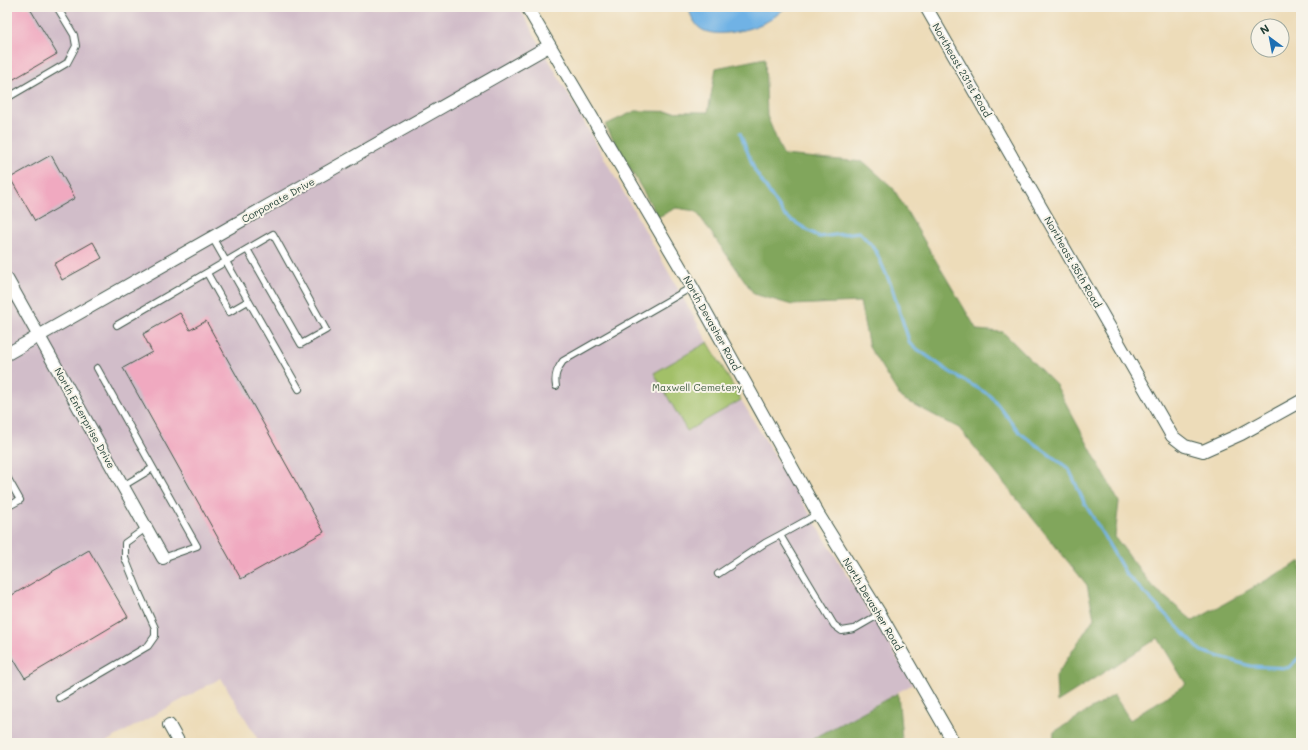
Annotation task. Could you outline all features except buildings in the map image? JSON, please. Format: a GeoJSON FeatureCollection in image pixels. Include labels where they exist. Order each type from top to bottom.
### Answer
{"type":"FeatureCollection","features":[{"type":"Feature","properties":{"kind":"street","name":"North Devasher Road"},"geometry":{"type":"LineString","coordinates":[[527,7],[692,287],[818,514],[880,614],[954,743]]}},
{"type":"Feature","properties":{"kind":"street","name":"Northeast 231st Road"},"geometry":{"type":"LineString","coordinates":[[926,7],[999,132]]}},
{"type":"Feature","properties":{"kind":"street","name":"Corporate Drive"},"geometry":{"type":"LineString","coordinates":[[7,354],[549,46]]}},
{"type":"Feature","properties":{"kind":"street","name":"Northeast 35th Road"},"geometry":{"type":"LineString","coordinates":[[999,132],[1172,436],[1185,446],[1203,451],[1242,434],[1301,401]]}},
{"type":"Feature","properties":{"kind":"street","name":"North Enterprise Drive"},"geometry":{"type":"LineString","coordinates":[[7,280],[163,558]]}},
{"type":"Feature","properties":{"kind":"street"},"geometry":{"type":"LineString","coordinates":[[169,725],[179,743]]}},
{"type":"Feature","properties":{"kind":"lane"},"geometry":{"type":"LineString","coordinates":[[7,98],[67,63],[76,46],[74,35],[57,7]]}},
{"type":"Feature","properties":{"kind":"lane"},"geometry":{"type":"LineString","coordinates":[[117,325],[226,262],[247,249],[273,234],[326,330],[301,344],[247,249]]}},
{"type":"Feature","properties":{"kind":"lane"},"geometry":{"type":"LineString","coordinates":[[212,237],[299,389]]}},
{"type":"Feature","properties":{"kind":"lane"},"geometry":{"type":"LineString","coordinates":[[207,273],[229,312],[248,301]]}},
{"type":"Feature","properties":{"kind":"lane"},"geometry":{"type":"LineString","coordinates":[[556,386],[556,373],[563,361],[692,287]]}},
{"type":"Feature","properties":{"kind":"lane"},"geometry":{"type":"LineString","coordinates":[[97,368],[197,546],[163,558]]}},
{"type":"Feature","properties":{"kind":"lane"},"geometry":{"type":"LineString","coordinates":[[123,486],[153,468]]}},
{"type":"Feature","properties":{"kind":"lane"},"geometry":{"type":"LineString","coordinates":[[7,477],[20,500],[7,507]]}},
{"type":"Feature","properties":{"kind":"lane"},"geometry":{"type":"LineString","coordinates":[[718,574],[765,543],[818,514]]}},
{"type":"Feature","properties":{"kind":"lane"},"geometry":{"type":"LineString","coordinates":[[59,698],[148,646],[155,636],[155,628],[150,615],[125,558],[125,543],[146,528]]}},
{"type":"Feature","properties":{"kind":"lane"},"geometry":{"type":"LineString","coordinates":[[780,535],[834,625],[842,631],[854,629],[880,614]]}},
{"type":"Feature","properties":{"kind":"shaded area"},"geometry":{"type":"Polygon","coordinates":[[[7,7],[519,7],[708,342],[654,373],[688,431],[741,400],[913,684],[805,743],[260,743],[221,678],[104,743],[7,743],[7,7]]]}},
{"type":"Feature","properties":{"kind":"green space"},"geometry":{"type":"Polygon","coordinates":[[[765,58],[767,116],[783,155],[864,162],[893,188],[977,330],[1003,332],[1056,385],[1119,502],[1115,537],[1151,585],[1193,621],[1301,561],[1301,743],[1053,743],[1054,732],[1114,695],[1130,720],[1186,684],[1158,638],[1057,702],[1056,676],[1094,618],[1087,585],[959,428],[901,398],[869,347],[860,302],[792,305],[754,294],[696,211],[676,208],[658,217],[605,125],[635,111],[708,112],[716,68],[765,58]]]}},
{"type":"Feature","properties":{"kind":"green space","name":"Maxwell Cemetery"},"geometry":{"type":"Polygon","coordinates":[[[708,342],[741,400],[687,431],[654,373],[708,342]]]}},
{"type":"Feature","properties":{"kind":"green space"},"geometry":{"type":"Polygon","coordinates":[[[898,693],[902,739],[909,743],[805,743],[898,693]]]}},
{"type":"Feature","properties":{"kind":"water"},"geometry":{"type":"Polygon","coordinates":[[[690,7],[786,7],[771,19],[759,25],[740,31],[719,33],[709,32],[696,24],[692,18],[690,7]]]}},
{"type":"Feature","properties":{"kind":"waterway"},"geometry":{"type":"LineString","coordinates":[[740,133],[755,171],[785,216],[819,237],[859,232],[875,249],[891,285],[910,344],[950,372],[991,396],[1020,433],[1069,469],[1084,502],[1126,574],[1201,651],[1250,666],[1288,668],[1301,656]]}}]}
